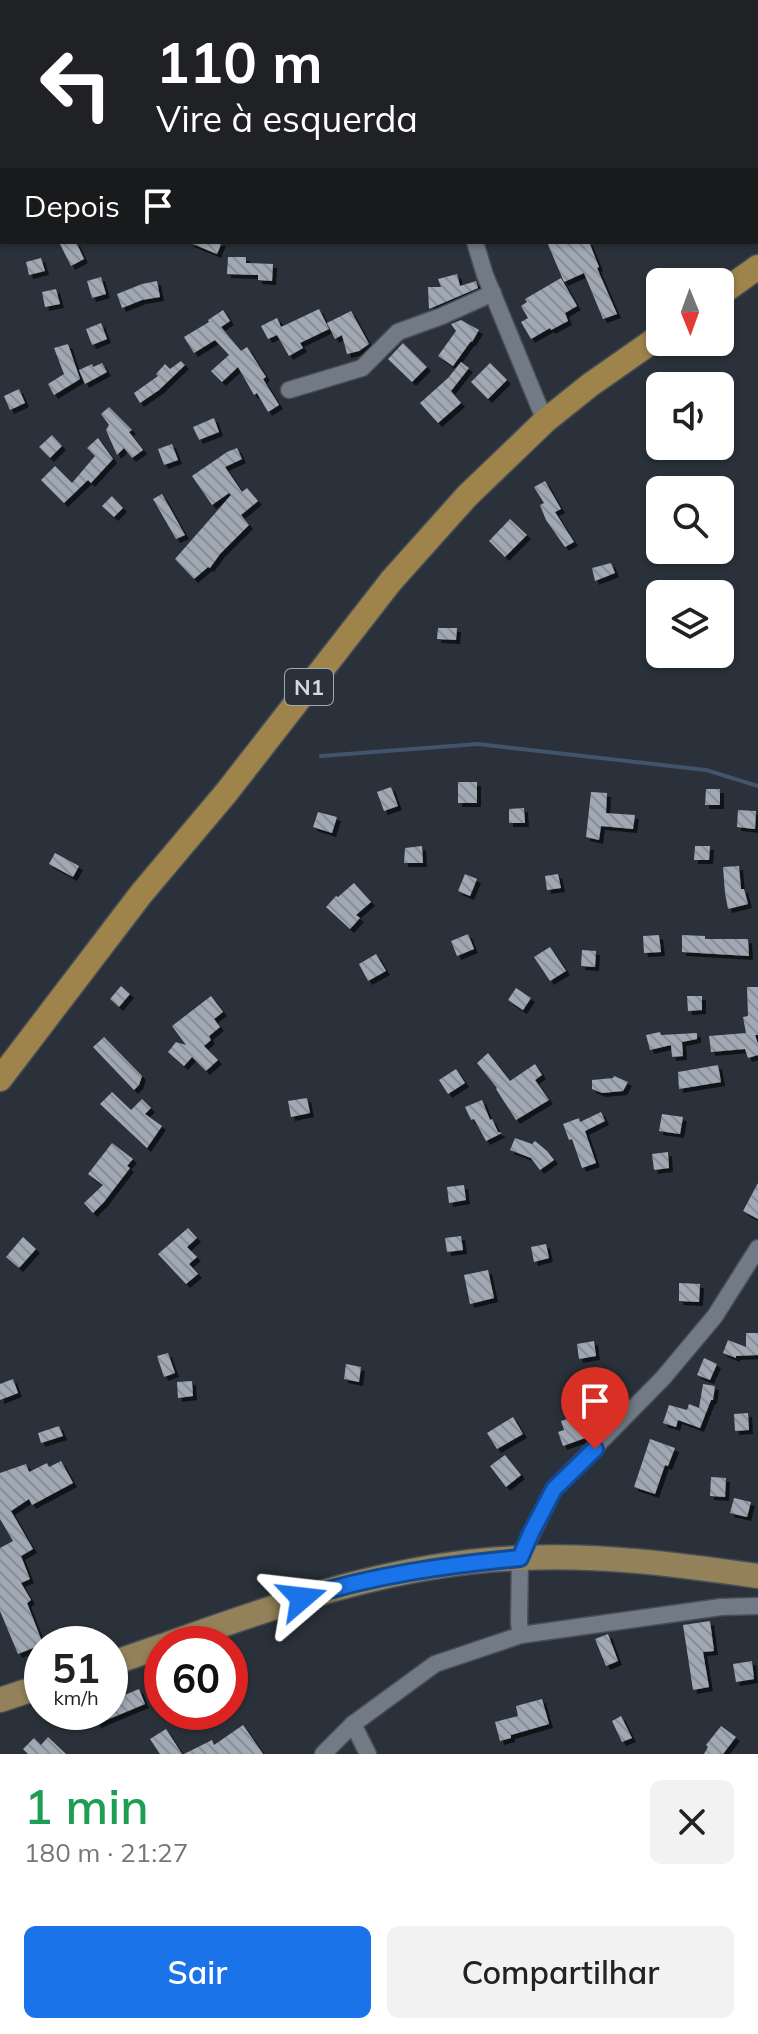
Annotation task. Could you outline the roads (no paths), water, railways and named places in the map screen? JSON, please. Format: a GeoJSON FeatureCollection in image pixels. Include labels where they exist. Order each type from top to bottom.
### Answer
{"type":"FeatureCollection","features":[{"type":"Feature","properties":{"kind":"highway"},"geometry":{"type":"LineString","coordinates":[[734,284],[758,267]]}},
{"type":"Feature","properties":{"kind":"highway","name":"N1"},"geometry":{"type":"LineString","coordinates":[[0,1079],[141,894],[226,793],[391,581],[467,496],[545,421],[646,346]]}},
{"type":"Feature","properties":{"kind":"main road"},"geometry":{"type":"LineString","coordinates":[[221,1626],[328,1590],[384,1576],[441,1566],[520,1558],[622,1560],[758,1576]]}},
{"type":"Feature","properties":{"kind":"main road"},"geometry":{"type":"LineString","coordinates":[[0,1700],[24,1692]]}},
{"type":"Feature","properties":{"kind":"street"},"geometry":{"type":"LineString","coordinates":[[476,244],[545,421]]}},
{"type":"Feature","properties":{"kind":"street"},"geometry":{"type":"LineString","coordinates":[[289,390],[362,368],[398,332],[493,293]]}},
{"type":"Feature","properties":{"kind":"street"},"geometry":{"type":"LineString","coordinates":[[521,1635],[520,1558],[554,1489],[663,1378],[715,1316],[758,1248]]}},
{"type":"Feature","properties":{"kind":"street"},"geometry":{"type":"LineString","coordinates":[[323,1754],[353,1724],[435,1664],[521,1635],[721,1607],[758,1606]]}},
{"type":"Feature","properties":{"kind":"street"},"geometry":{"type":"LineString","coordinates":[[353,1724],[368,1754]]}},
{"type":"Feature","properties":{"kind":"waterway"},"geometry":{"type":"LineString","coordinates":[[321,756],[478,744],[706,770],[758,786]]}}]}
